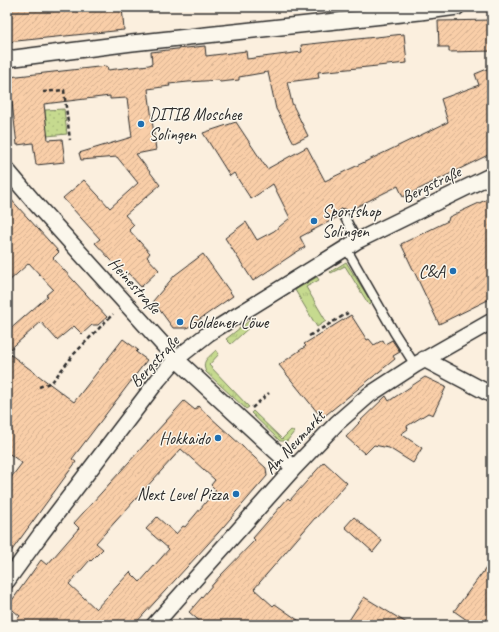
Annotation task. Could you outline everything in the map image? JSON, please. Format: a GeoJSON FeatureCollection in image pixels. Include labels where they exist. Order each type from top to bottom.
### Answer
{"type":"FeatureCollection","features":[{"type":"Feature","properties":{"kind":"street"},"geometry":{"type":"LineString","coordinates":[[7,59],[140,42],[457,7]]}},
{"type":"Feature","properties":{"kind":"street","name":"Heinestraße"},"geometry":{"type":"LineString","coordinates":[[7,170],[176,359],[294,468]]}},
{"type":"Feature","properties":{"kind":"street","name":"Bergstraße"},"geometry":{"type":"LineString","coordinates":[[7,582],[41,534],[158,380],[176,359],[209,333],[351,245],[492,175]]}},
{"type":"Feature","properties":{"kind":"street","name":"Am Neumarkt"},"geometry":{"type":"LineString","coordinates":[[154,625],[294,468],[337,424],[369,395],[419,362],[492,321]]}},
{"type":"Feature","properties":{"kind":"street"},"geometry":{"type":"LineString","coordinates":[[419,362],[492,395]]}},
{"type":"Feature","properties":{"kind":"lane"},"geometry":{"type":"LineString","coordinates":[[343,214],[351,245],[394,332],[419,362]]}},
{"type":"Feature","properties":{"kind":"path"},"geometry":{"type":"LineString","coordinates":[[43,92],[64,90],[70,140]]}},
{"type":"Feature","properties":{"kind":"path"},"geometry":{"type":"LineString","coordinates":[[39,387],[52,382],[74,354],[125,302]]}},
{"type":"Feature","properties":{"kind":"path"},"geometry":{"type":"LineString","coordinates":[[309,336],[348,313]]}},
{"type":"Feature","properties":{"kind":"path"},"geometry":{"type":"LineString","coordinates":[[240,418],[268,393]]}},
{"type":"Feature","properties":{"kind":"green space"},"geometry":{"type":"Polygon","coordinates":[[[64,109],[67,134],[47,136],[45,110],[64,109]]]}},
{"type":"Feature","properties":{"kind":"green space"},"geometry":{"type":"Polygon","coordinates":[[[346,262],[372,303],[369,305],[345,266],[331,273],[330,272],[346,262]]]}},
{"type":"Feature","properties":{"kind":"green space"},"geometry":{"type":"Polygon","coordinates":[[[317,277],[319,280],[306,287],[326,321],[317,327],[295,290],[317,277]]]}},
{"type":"Feature","properties":{"kind":"green space"},"geometry":{"type":"Polygon","coordinates":[[[250,320],[253,324],[231,344],[226,339],[250,320]]]}},
{"type":"Feature","properties":{"kind":"green space"},"geometry":{"type":"Polygon","coordinates":[[[216,350],[219,354],[209,365],[249,407],[246,409],[206,372],[204,365],[205,362],[216,350]]]}},
{"type":"Feature","properties":{"kind":"green space"},"geometry":{"type":"Polygon","coordinates":[[[253,411],[282,439],[291,430],[294,432],[287,441],[280,441],[251,413],[253,411]]]}},
{"type":"Feature","properties":{"kind":"building"},"geometry":{"type":"Polygon","coordinates":[[[7,7],[122,7],[124,30],[7,42],[7,7]]]}},
{"type":"Feature","properties":{"kind":"building"},"geometry":{"type":"Polygon","coordinates":[[[492,20],[492,51],[449,52],[449,47],[439,47],[438,21],[492,20]]]}},
{"type":"Feature","properties":{"kind":"building"},"geometry":{"type":"Polygon","coordinates":[[[404,34],[407,63],[318,72],[319,78],[287,82],[292,103],[308,136],[294,143],[276,109],[268,72],[239,77],[239,80],[220,82],[219,80],[188,82],[169,84],[170,86],[148,89],[156,150],[136,154],[160,185],[125,215],[134,225],[129,230],[150,253],[147,257],[159,270],[141,287],[128,273],[126,276],[95,243],[100,239],[63,198],[84,180],[110,208],[138,183],[117,157],[81,160],[79,153],[132,137],[127,98],[110,99],[110,96],[44,104],[48,140],[62,139],[65,162],[36,165],[33,143],[17,145],[9,77],[107,66],[108,70],[149,65],[152,64],[151,52],[177,49],[205,46],[206,56],[246,51],[247,59],[302,52],[301,45],[404,34]]]}},
{"type":"Feature","properties":{"kind":"building"},"geometry":{"type":"Polygon","coordinates":[[[492,67],[492,153],[403,197],[398,186],[348,211],[340,209],[338,217],[300,237],[305,247],[253,281],[225,238],[246,222],[257,240],[274,231],[290,218],[273,184],[251,199],[234,173],[230,176],[203,133],[236,122],[267,169],[307,147],[325,181],[448,122],[441,99],[479,85],[475,74],[492,67]]]}},
{"type":"Feature","properties":{"kind":"building"},"geometry":{"type":"Polygon","coordinates":[[[7,195],[59,252],[53,258],[107,317],[98,325],[92,325],[82,334],[74,326],[57,340],[41,322],[7,352],[7,332],[48,296],[46,295],[53,289],[29,263],[7,283],[7,195]]]}},
{"type":"Feature","properties":{"kind":"building","name":"C&A"},"geometry":{"type":"Polygon","coordinates":[[[492,197],[492,298],[439,324],[401,244],[448,221],[449,217],[492,197]]]}},
{"type":"Feature","properties":{"kind":"building"},"geometry":{"type":"Polygon","coordinates":[[[203,254],[233,296],[187,328],[173,328],[153,301],[175,275],[203,254]]]}},
{"type":"Feature","properties":{"kind":"building"},"geometry":{"type":"Polygon","coordinates":[[[351,315],[367,340],[369,339],[374,345],[383,340],[385,344],[392,340],[400,352],[393,356],[395,359],[322,418],[279,365],[306,346],[304,344],[351,315]]]}},
{"type":"Feature","properties":{"kind":"building"},"geometry":{"type":"Polygon","coordinates":[[[123,339],[138,350],[136,352],[147,360],[72,459],[76,462],[7,557],[7,483],[22,463],[7,452],[7,352],[74,402],[123,339]]]}},
{"type":"Feature","properties":{"kind":"building"},"geometry":{"type":"Polygon","coordinates":[[[425,377],[446,387],[433,415],[428,413],[407,426],[408,429],[401,434],[422,448],[413,463],[389,448],[374,445],[365,454],[346,437],[386,396],[389,401],[425,377]]]}},
{"type":"Feature","properties":{"kind":"building"},"geometry":{"type":"Polygon","coordinates":[[[184,401],[195,410],[198,406],[266,468],[267,476],[218,533],[134,625],[12,625],[20,616],[8,606],[41,560],[47,565],[79,528],[74,523],[184,401]],[[181,449],[96,543],[103,549],[91,561],[90,560],[69,584],[96,609],[130,572],[140,582],[169,549],[146,529],[157,517],[176,534],[183,526],[185,527],[216,490],[211,485],[215,480],[181,449]]]}},
{"type":"Feature","properties":{"kind":"building"},"geometry":{"type":"Polygon","coordinates":[[[324,462],[347,483],[254,589],[273,606],[275,604],[305,625],[204,625],[189,612],[220,576],[255,540],[253,538],[288,498],[290,500],[324,462]]]}},
{"type":"Feature","properties":{"kind":"building"},"geometry":{"type":"Polygon","coordinates":[[[354,517],[382,541],[373,552],[345,527],[354,517]]]}},
{"type":"Feature","properties":{"kind":"building"},"geometry":{"type":"Polygon","coordinates":[[[492,560],[492,625],[474,625],[454,611],[492,560]]]}},
{"type":"Feature","properties":{"kind":"building"},"geometry":{"type":"Polygon","coordinates":[[[364,597],[410,625],[346,625],[364,597]]]}},
{"type":"Feature","properties":{"kind":"place","name":"DITIB Moschee Solingen"},"geometry":{"type":"Point","coordinates":[141,124]}},
{"type":"Feature","properties":{"kind":"place","name":"Sportshop Solingen"},"geometry":{"type":"Point","coordinates":[314,221]}},
{"type":"Feature","properties":{"kind":"place","name":"C&A"},"geometry":{"type":"Point","coordinates":[453,271]}},
{"type":"Feature","properties":{"kind":"place","name":"Goldener Löwe"},"geometry":{"type":"Point","coordinates":[180,322]}},
{"type":"Feature","properties":{"kind":"place","name":"Hokkaido"},"geometry":{"type":"Point","coordinates":[218,438]}},
{"type":"Feature","properties":{"kind":"place","name":"Next Level Pizza"},"geometry":{"type":"Point","coordinates":[236,494]}}]}
